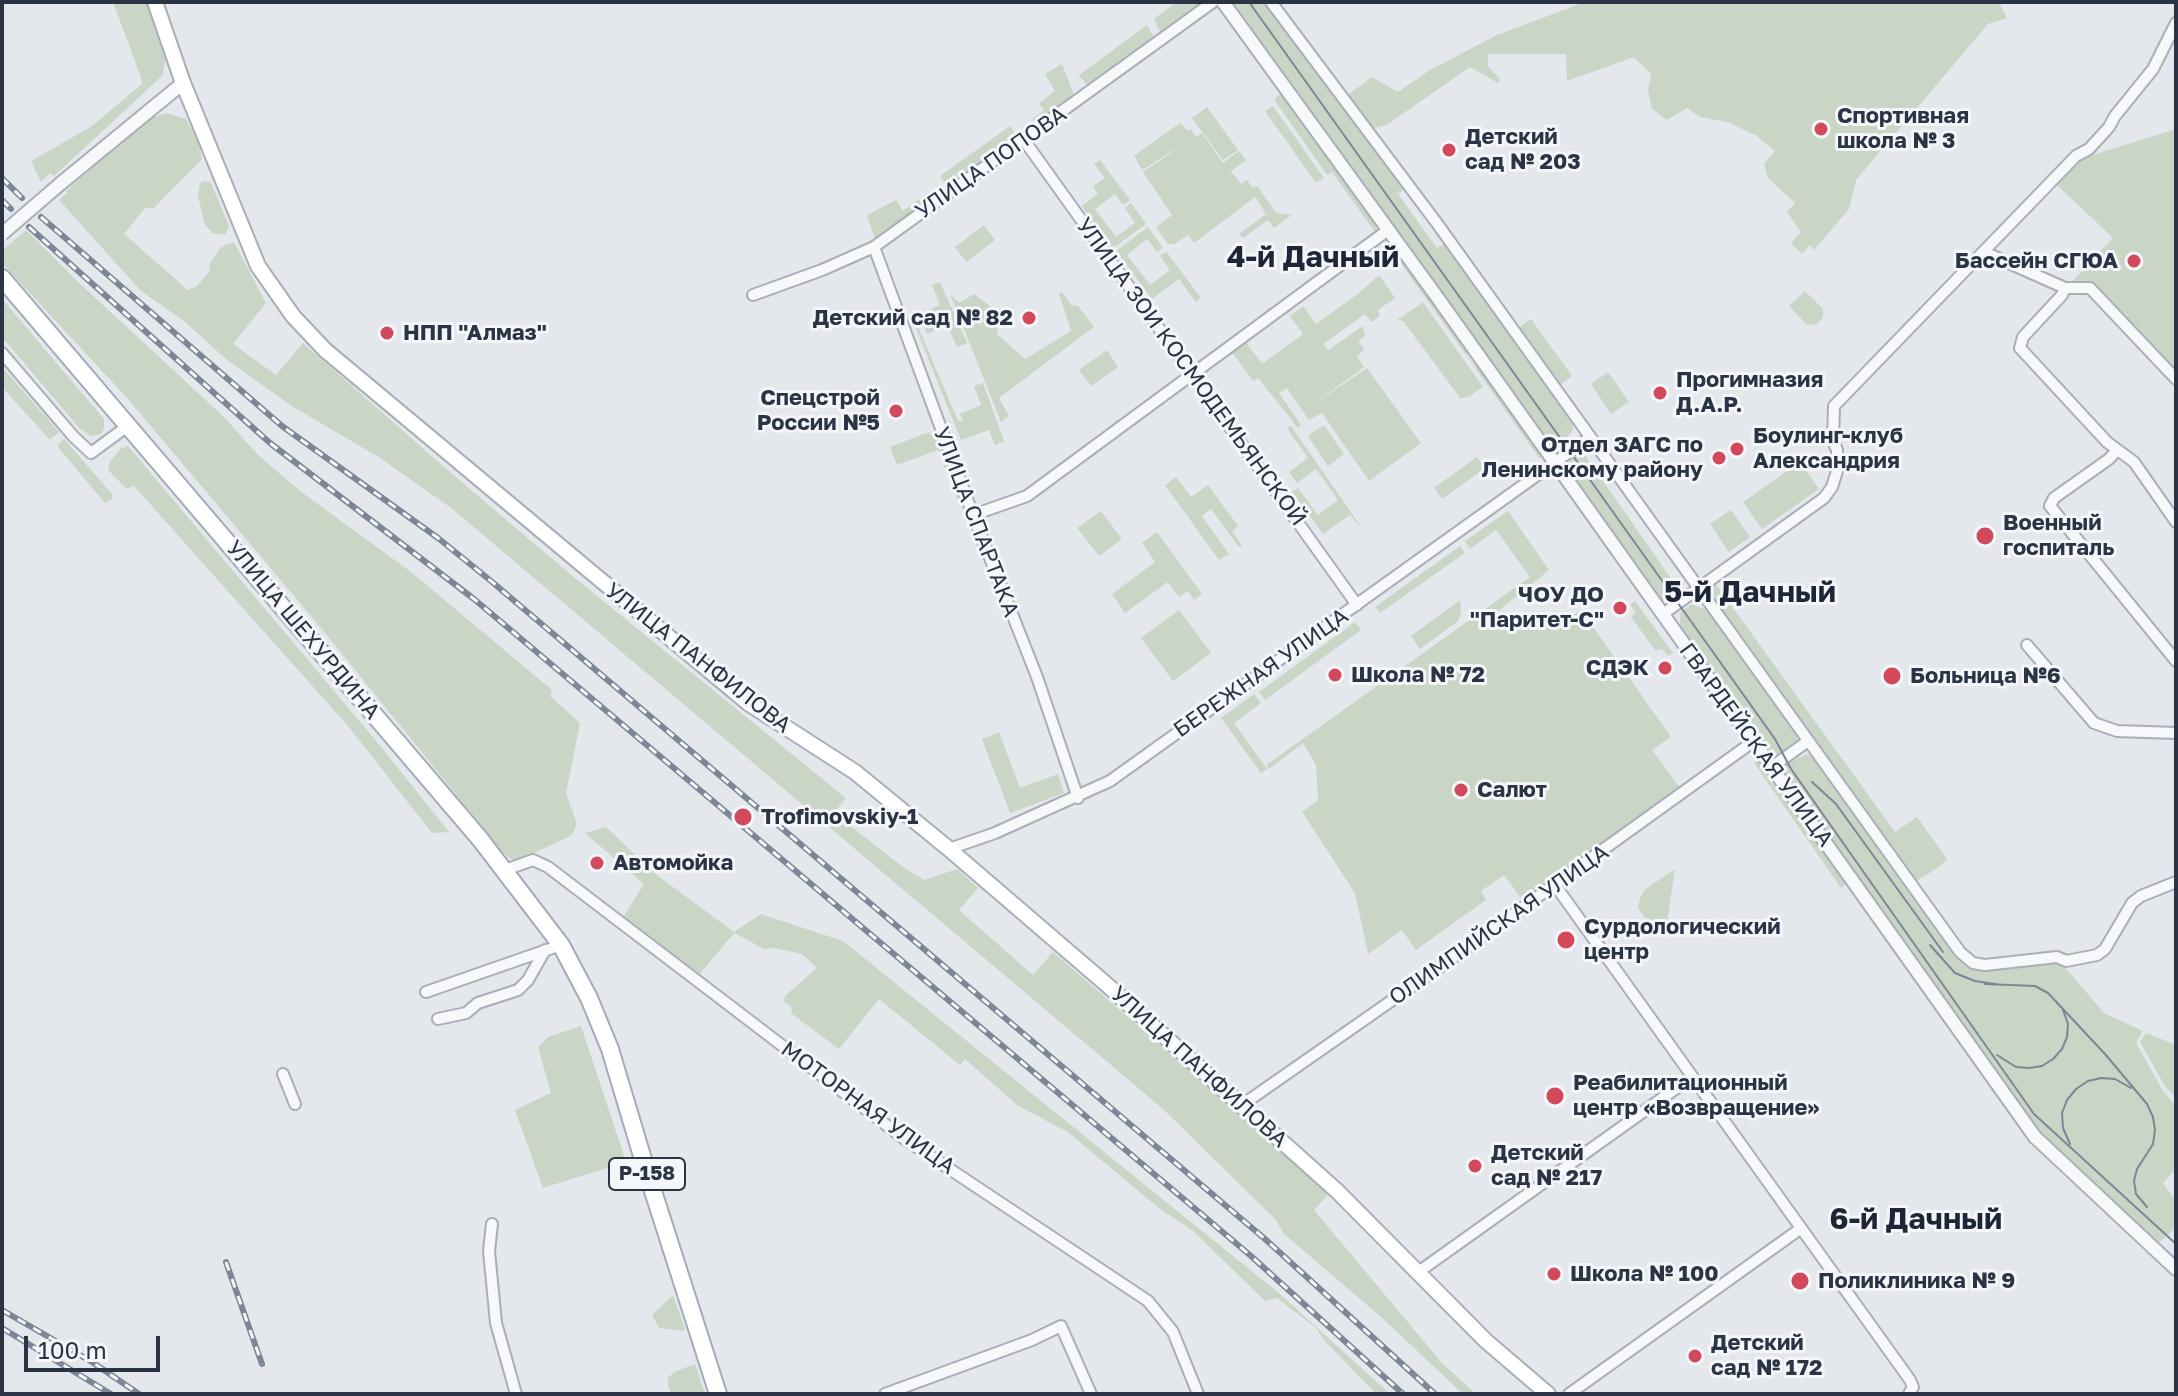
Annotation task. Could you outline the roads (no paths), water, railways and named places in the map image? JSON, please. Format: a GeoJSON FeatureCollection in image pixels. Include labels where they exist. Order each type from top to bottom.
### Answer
{"type":"FeatureCollection","features":[{"type":"Feature","properties":{"kind":"main road","name":"УЛИЦА ПАНФИЛОВА"},"geometry":{"type":"LineString","coordinates":[[155,2],[183,83],[258,266],[308,333],[363,383],[748,703],[855,772],[949,849],[1337,1191],[1486,1341],[1548,1394]]}},
{"type":"Feature","properties":{"kind":"main road","name":"УЛИЦА ШЕХУРДИНА"},"geometry":{"type":"LineString","coordinates":[[2,278],[505,870],[553,947],[587,994],[610,1049],[718,1394]]}},
{"type":"Feature","properties":{"kind":"street","name":"УЛИЦА ПОПОВА"},"geometry":{"type":"LineString","coordinates":[[753,295],[874,247],[1213,2]]}},
{"type":"Feature","properties":{"kind":"street","name":"ГВАРДЕЙСКАЯ УЛИЦА"},"geometry":{"type":"LineString","coordinates":[[1223,2],[2035,1137],[2176,1269]]}},
{"type":"Feature","properties":{"kind":"street"},"geometry":{"type":"LineString","coordinates":[[1271,2],[1436,222],[1960,952],[1973,963],[1985,965],[2057,957],[2066,961],[2097,955],[2105,949],[2132,903],[2141,896],[2176,882]]}},
{"type":"Feature","properties":{"kind":"street"},"geometry":{"type":"LineString","coordinates":[[1663,614],[1824,498],[1832,487],[1837,471],[1837,450],[1833,441],[1834,406],[2076,156],[2089,149],[2109,127],[2153,69],[2163,43],[2176,23]]}},
{"type":"Feature","properties":{"kind":"street"},"geometry":{"type":"LineString","coordinates":[[2,234],[183,83]]}},
{"type":"Feature","properties":{"kind":"street","name":"УЛИЦА ЗОИ КОСМОДЕМЬЯНСКОЙ"},"geometry":{"type":"LineString","coordinates":[[1024,140],[1357,605]]}},
{"type":"Feature","properties":{"kind":"street"},"geometry":{"type":"LineString","coordinates":[[973,515],[1027,496],[1388,230]]}},
{"type":"Feature","properties":{"kind":"street","name":"УЛИЦА СПАРТАКА"},"geometry":{"type":"LineString","coordinates":[[874,247],[973,515],[1037,677],[1078,798]]}},
{"type":"Feature","properties":{"kind":"street"},"geometry":{"type":"LineString","coordinates":[[1984,252],[2065,288],[2090,288],[2176,379]]}},
{"type":"Feature","properties":{"kind":"street"},"geometry":{"type":"LineString","coordinates":[[2065,288],[2023,337],[2020,348],[2117,450],[2134,462],[2176,522]]}},
{"type":"Feature","properties":{"kind":"street"},"geometry":{"type":"LineString","coordinates":[[2,353],[91,453],[129,425]]}},
{"type":"Feature","properties":{"kind":"street","name":"БЕРЕЖНАЯ УЛИЦА"},"geometry":{"type":"LineString","coordinates":[[949,849],[1078,798],[1110,781],[1589,438]]}},
{"type":"Feature","properties":{"kind":"street"},"geometry":{"type":"LineString","coordinates":[[2117,450],[2054,498],[2050,506],[2176,661]]}},
{"type":"Feature","properties":{"kind":"street"},"geometry":{"type":"LineString","coordinates":[[2027,645],[2094,723],[2117,731],[2176,733]]}},
{"type":"Feature","properties":{"kind":"street","name":"ОЛИМПИЙСКАЯ УЛИЦА"},"geometry":{"type":"LineString","coordinates":[[1242,1105],[1754,741]]}},
{"type":"Feature","properties":{"kind":"street"},"geometry":{"type":"LineString","coordinates":[[1772,767],[1808,741]]}},
{"type":"Feature","properties":{"kind":"street","name":"МОТОРНАЯ УЛИЦА"},"geometry":{"type":"LineString","coordinates":[[505,870],[533,860],[548,867],[906,1140],[1148,1301],[1173,1332],[1198,1394]]}},
{"type":"Feature","properties":{"kind":"street"},"geometry":{"type":"LineString","coordinates":[[1555,885],[1911,1390]]}},
{"type":"Feature","properties":{"kind":"street"},"geometry":{"type":"LineString","coordinates":[[426,992],[553,947]]}},
{"type":"Feature","properties":{"kind":"street"},"geometry":{"type":"LineString","coordinates":[[438,1019],[466,1013],[478,1003],[518,990],[553,947]]}},
{"type":"Feature","properties":{"kind":"street"},"geometry":{"type":"LineString","coordinates":[[283,1074],[295,1104]]}},
{"type":"Feature","properties":{"kind":"street"},"geometry":{"type":"LineString","coordinates":[[1417,1273],[1692,1077]]}},
{"type":"Feature","properties":{"kind":"street"},"geometry":{"type":"LineString","coordinates":[[492,1224],[489,1251],[496,1323],[516,1394]]}},
{"type":"Feature","properties":{"kind":"street"},"geometry":{"type":"LineString","coordinates":[[1569,1394],[1800,1229]]}},
{"type":"Feature","properties":{"kind":"street"},"geometry":{"type":"LineString","coordinates":[[885,1394],[1032,1340],[1061,1326],[1091,1394]]}},
{"type":"Feature","properties":{"kind":"tram line"},"geometry":{"type":"LineString","coordinates":[[1249,2],[1775,739],[1791,769],[2034,1114],[2176,1244]]}},
{"type":"Feature","properties":{"kind":"tram line"},"geometry":{"type":"LineString","coordinates":[[1812,782],[1836,804],[1943,952]]}},
{"type":"Feature","properties":{"kind":"tram line"},"geometry":{"type":"LineString","coordinates":[[1930,945],[1955,973],[1975,981],[1995,984]]}},
{"type":"Feature","properties":{"kind":"tram line"},"geometry":{"type":"LineString","coordinates":[[1985,984],[2035,986],[2048,993],[2147,1104],[2155,1130],[2153,1144],[2137,1169],[2134,1181],[2136,1194],[2147,1207]]}},
{"type":"Feature","properties":{"kind":"tram line"},"geometry":{"type":"LineString","coordinates":[[1997,1055],[2016,1067],[2029,1068],[2042,1066],[2053,1059],[2067,1037],[2068,1024],[2063,1010]]}},
{"type":"Feature","properties":{"kind":"tram line"},"geometry":{"type":"LineString","coordinates":[[2070,1144],[2063,1128],[2062,1113],[2076,1089],[2088,1081],[2101,1078],[2115,1079],[2131,1088]]}},
{"type":"Feature","properties":{"kind":"railway"},"geometry":{"type":"LineString","coordinates":[[2,178],[22,198]]}},
{"type":"Feature","properties":{"kind":"railway"},"geometry":{"type":"LineString","coordinates":[[2,200],[11,209]]}},
{"type":"Feature","properties":{"kind":"railway"},"geometry":{"type":"LineString","coordinates":[[41,217],[282,426],[438,538],[491,581],[1265,1239],[1435,1394]]}},
{"type":"Feature","properties":{"kind":"railway"},"geometry":{"type":"LineString","coordinates":[[29,227],[270,443],[474,599],[1251,1256],[1403,1394]]}},
{"type":"Feature","properties":{"kind":"railway"},"geometry":{"type":"LineString","coordinates":[[226,1262],[262,1364]]}},
{"type":"Feature","properties":{"kind":"railway"},"geometry":{"type":"LineString","coordinates":[[2,1310],[92,1362],[139,1394]]}},
{"type":"Feature","properties":{"kind":"railway"},"geometry":{"type":"LineString","coordinates":[[2,1328],[111,1394]]}},
{"type":"Feature","properties":{"kind":"place","name":"Спортивная школа № 3"},"geometry":{"type":"Point","coordinates":[1821,129]}},
{"type":"Feature","properties":{"kind":"place","name":"Детский сад № 203"},"geometry":{"type":"Point","coordinates":[1449,150]}},
{"type":"Feature","properties":{"kind":"place","name":"Бассейн СГЮА"},"geometry":{"type":"Point","coordinates":[2134,261]}},
{"type":"Feature","properties":{"kind":"place","name":"Детский сад № 82"},"geometry":{"type":"Point","coordinates":[1029,318]}},
{"type":"Feature","properties":{"kind":"place","name":"НПП \"Алмаз\""},"geometry":{"type":"Point","coordinates":[387,333]}},
{"type":"Feature","properties":{"kind":"place","name":"Прогимназия Д.А.Р."},"geometry":{"type":"Point","coordinates":[1660,393]}},
{"type":"Feature","properties":{"kind":"place","name":"Спецстрой России №5"},"geometry":{"type":"Point","coordinates":[896,411]}},
{"type":"Feature","properties":{"kind":"place","name":"Боулинг-клуб Александрия"},"geometry":{"type":"Point","coordinates":[1737,449]}},
{"type":"Feature","properties":{"kind":"place","name":"Отдел ЗАГС по Ленинскому району"},"geometry":{"type":"Point","coordinates":[1719,458]}},
{"type":"Feature","properties":{"kind":"place","name":"Военный госпиталь"},"geometry":{"type":"Point","coordinates":[1985,536]}},
{"type":"Feature","properties":{"kind":"place","name":"ЧОУ ДО \"Паритет-С\""},"geometry":{"type":"Point","coordinates":[1620,608]}},
{"type":"Feature","properties":{"kind":"place","name":"СДЭК"},"geometry":{"type":"Point","coordinates":[1665,668]}},
{"type":"Feature","properties":{"kind":"place","name":"Школа № 72"},"geometry":{"type":"Point","coordinates":[1335,675]}},
{"type":"Feature","properties":{"kind":"place","name":"Больница №6"},"geometry":{"type":"Point","coordinates":[1892,676]}},
{"type":"Feature","properties":{"kind":"place","name":"Салют"},"geometry":{"type":"Point","coordinates":[1461,790]}},
{"type":"Feature","properties":{"kind":"place","name":"Trofimovskiy-1"},"geometry":{"type":"Point","coordinates":[743,817]}},
{"type":"Feature","properties":{"kind":"place","name":"Автомойка"},"geometry":{"type":"Point","coordinates":[597,863]}},
{"type":"Feature","properties":{"kind":"place","name":"Сурдологический центр"},"geometry":{"type":"Point","coordinates":[1566,940]}},
{"type":"Feature","properties":{"kind":"place","name":"Реабилитационный центр «Возвращение»"},"geometry":{"type":"Point","coordinates":[1555,1096]}},
{"type":"Feature","properties":{"kind":"place","name":"Детский сад № 217"},"geometry":{"type":"Point","coordinates":[1475,1166]}},
{"type":"Feature","properties":{"kind":"place","name":"Школа № 100"},"geometry":{"type":"Point","coordinates":[1554,1274]}},
{"type":"Feature","properties":{"kind":"place","name":"Поликлиника № 9"},"geometry":{"type":"Point","coordinates":[1800,1281]}},
{"type":"Feature","properties":{"kind":"place","name":"Детский сад № 172"},"geometry":{"type":"Point","coordinates":[1695,1356]}},
{"type":"Feature","properties":{"kind":"district","name":"4-й Дачный"},"geometry":{"type":"Point","coordinates":[1313,257]}},
{"type":"Feature","properties":{"kind":"district","name":"5-й Дачный"},"geometry":{"type":"Point","coordinates":[1750,592]}},
{"type":"Feature","properties":{"kind":"district","name":"6-й Дачный"},"geometry":{"type":"Point","coordinates":[1916,1219]}}]}
